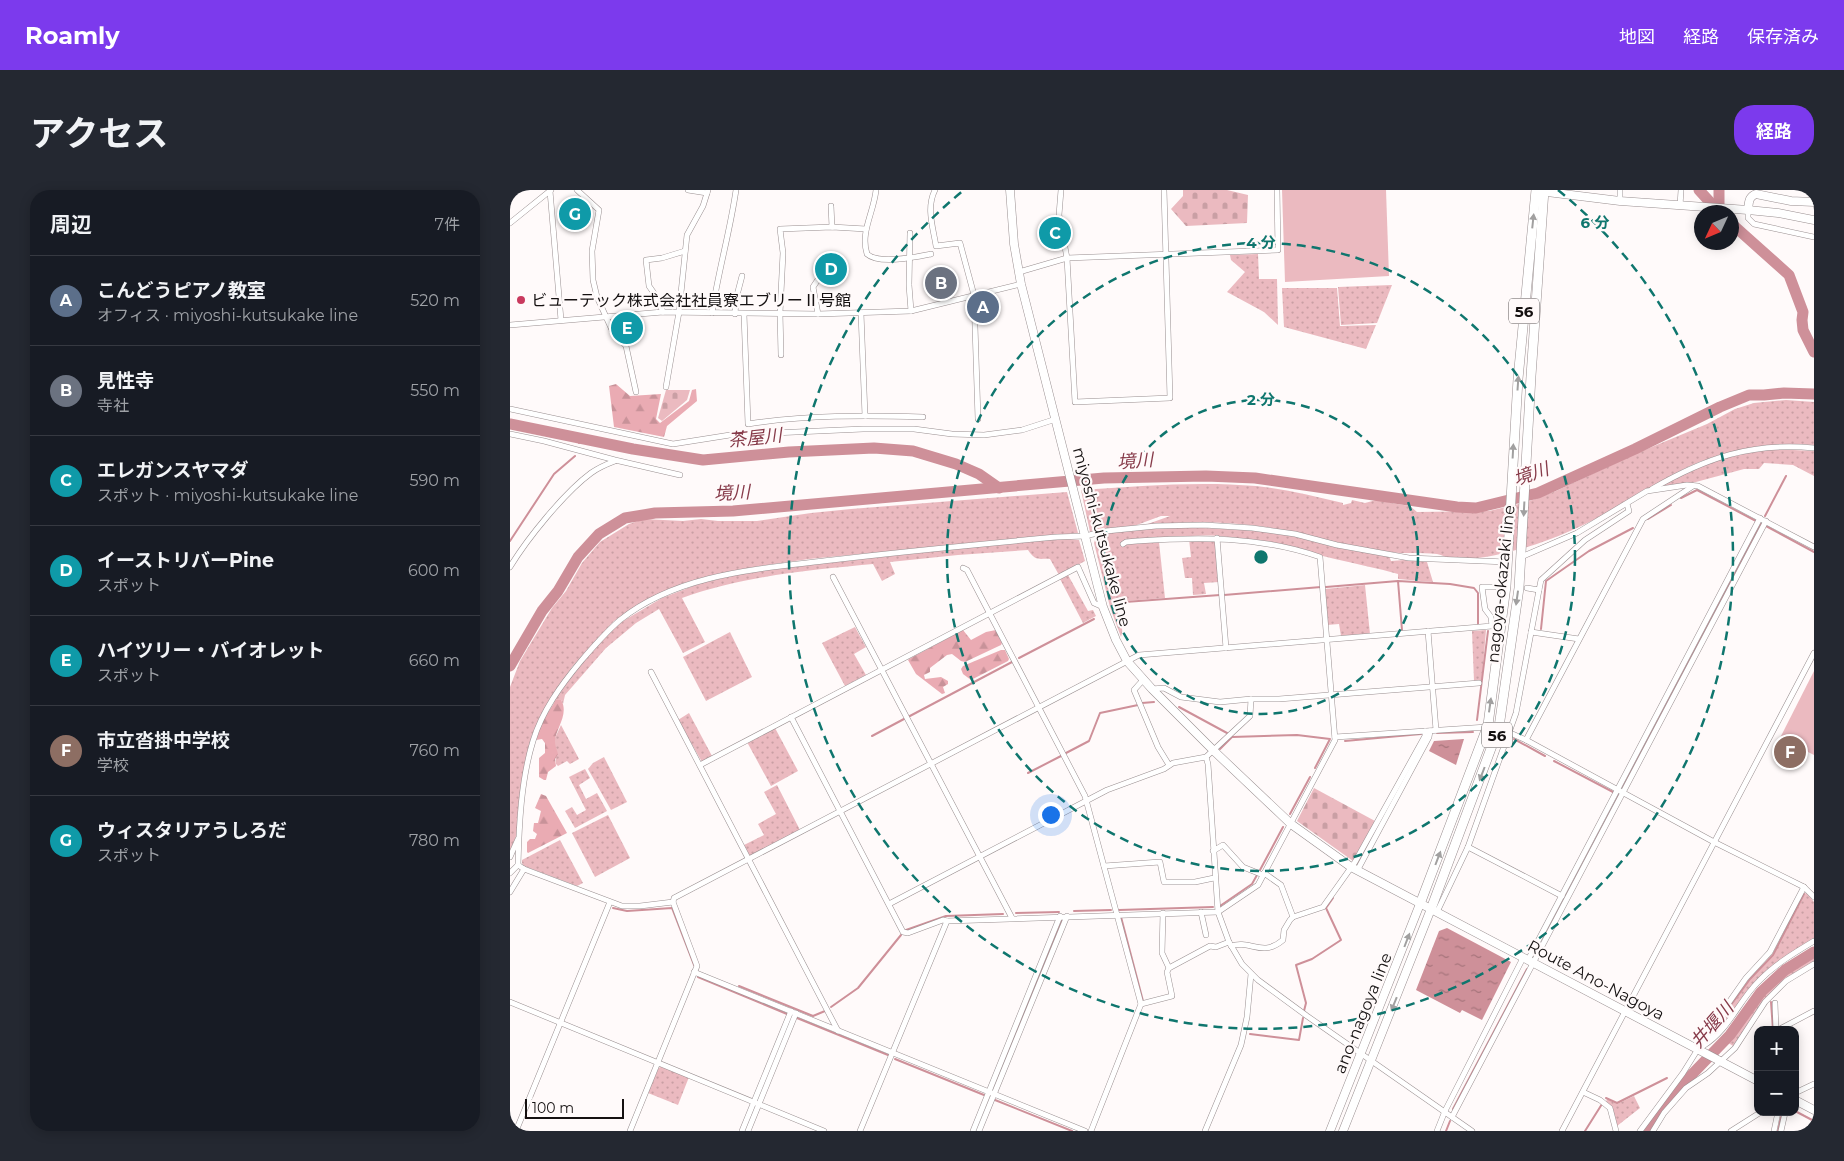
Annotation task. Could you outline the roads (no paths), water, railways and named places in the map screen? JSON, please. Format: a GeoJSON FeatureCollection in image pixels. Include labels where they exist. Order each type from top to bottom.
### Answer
{"type":"FeatureCollection","features":[{"type":"Feature","properties":{"kind":"main road","name":"miyoshi-kutsukake line"},"geometry":{"type":"LineString","coordinates":[[1010,190],[1010,211],[1021,284],[1103,607],[1116,640],[1127,661],[1143,680],[1214,751],[1291,824],[1354,869],[1420,904]]}},
{"type":"Feature","properties":{"kind":"main road"},"geometry":{"type":"LineString","coordinates":[[1532,190],[1620,201],[1778,213],[1814,220]]}},
{"type":"Feature","properties":{"kind":"main road","name":"nagoya-okazaki line"},"geometry":{"type":"LineString","coordinates":[[1434,911],[1499,728],[1519,588],[1540,190]]}},
{"type":"Feature","properties":{"kind":"main road","name":"nagoya-okazaki line"},"geometry":{"type":"LineString","coordinates":[[1420,904],[1487,727],[1506,586],[1518,379],[1540,190]]}},
{"type":"Feature","properties":{"kind":"main road"},"geometry":{"type":"LineString","coordinates":[[1748,210],[1749,200],[1756,194],[1791,201],[1814,202]]}},
{"type":"Feature","properties":{"kind":"main road","name":"Route Ano-Nagoya"},"geometry":{"type":"LineString","coordinates":[[1420,904],[1754,1079]]}},
{"type":"Feature","properties":{"kind":"main road","name":"ano-nagoya line"},"geometry":{"type":"LineString","coordinates":[[1330,1131],[1420,904]]}},
{"type":"Feature","properties":{"kind":"main road","name":"ano-nagoya line"},"geometry":{"type":"LineString","coordinates":[[1343,1131],[1434,911]]}},
{"type":"Feature","properties":{"kind":"main road"},"geometry":{"type":"LineString","coordinates":[[1799,1102],[1814,1110]]}},
{"type":"Feature","properties":{"kind":"street"},"geometry":{"type":"LineString","coordinates":[[551,190],[561,320]]}},
{"type":"Feature","properties":{"kind":"street"},"geometry":{"type":"LineString","coordinates":[[510,223],[551,190]]}},
{"type":"Feature","properties":{"kind":"street"},"geometry":{"type":"LineString","coordinates":[[577,190],[599,210],[592,251],[593,280],[597,297],[612,330],[626,346],[636,392]]}},
{"type":"Feature","properties":{"kind":"street"},"geometry":{"type":"LineString","coordinates":[[666,387],[679,312],[687,235],[703,206],[708,191],[688,190]]}},
{"type":"Feature","properties":{"kind":"street"},"geometry":{"type":"LineString","coordinates":[[712,314],[717,279],[736,190]]}},
{"type":"Feature","properties":{"kind":"street"},"geometry":{"type":"LineString","coordinates":[[876,190],[876,199],[866,229],[865,246],[868,254],[876,258],[910,259],[931,254]]}},
{"type":"Feature","properties":{"kind":"street"},"geometry":{"type":"LineString","coordinates":[[935,190],[930,203],[930,214],[936,246],[960,243],[974,295],[978,419]]}},
{"type":"Feature","properties":{"kind":"street"},"geometry":{"type":"LineString","coordinates":[[1061,190],[1059,215],[1067,258],[1075,402],[1170,398],[1164,190]]}},
{"type":"Feature","properties":{"kind":"street"},"geometry":{"type":"LineString","coordinates":[[1019,272],[1067,258],[1278,250],[1277,190]]}},
{"type":"Feature","properties":{"kind":"street"},"geometry":{"type":"LineString","coordinates":[[1620,190],[1620,201]]}},
{"type":"Feature","properties":{"kind":"street"},"geometry":{"type":"LineString","coordinates":[[1680,206],[1681,190]]}},
{"type":"Feature","properties":{"kind":"street"},"geometry":{"type":"LineString","coordinates":[[831,206],[832,227]]}},
{"type":"Feature","properties":{"kind":"street"},"geometry":{"type":"LineString","coordinates":[[1748,210],[1748,218],[1754,224],[1814,237]]}},
{"type":"Feature","properties":{"kind":"street"},"geometry":{"type":"LineString","coordinates":[[781,355],[780,313],[783,253],[780,229],[832,227],[866,229]]}},
{"type":"Feature","properties":{"kind":"street"},"geometry":{"type":"LineString","coordinates":[[910,233],[909,285],[911,311]]}},
{"type":"Feature","properties":{"kind":"street"},"geometry":{"type":"LineString","coordinates":[[663,312],[660,303],[649,286],[646,260],[662,258],[685,251]]}},
{"type":"Feature","properties":{"kind":"street"},"geometry":{"type":"LineString","coordinates":[[734,314],[742,276]]}},
{"type":"Feature","properties":{"kind":"street"},"geometry":{"type":"LineString","coordinates":[[817,281],[813,288],[818,314]]}},
{"type":"Feature","properties":{"kind":"street"},"geometry":{"type":"LineString","coordinates":[[510,325],[663,312],[818,314],[911,311],[1021,284]]}},
{"type":"Feature","properties":{"kind":"street"},"geometry":{"type":"LineString","coordinates":[[861,313],[865,416]]}},
{"type":"Feature","properties":{"kind":"street"},"geometry":{"type":"LineString","coordinates":[[744,314],[748,424],[786,418],[923,417]]}},
{"type":"Feature","properties":{"kind":"street"},"geometry":{"type":"LineString","coordinates":[[510,409],[673,444],[730,435],[863,429],[914,429],[952,434],[984,435],[1022,430],[1057,422]]}},
{"type":"Feature","properties":{"kind":"street"},"geometry":{"type":"LineString","coordinates":[[510,434],[680,475]]}},
{"type":"Feature","properties":{"kind":"street"},"geometry":{"type":"LineString","coordinates":[[1521,553],[1577,533],[1647,491],[1704,462],[1747,450],[1774,447],[1814,448]]}},
{"type":"Feature","properties":{"kind":"street"},"geometry":{"type":"LineString","coordinates":[[510,567],[568,494],[591,473],[616,460]]}},
{"type":"Feature","properties":{"kind":"street"},"geometry":{"type":"LineString","coordinates":[[1647,491],[1686,484],[1698,486],[1814,547]]}},
{"type":"Feature","properties":{"kind":"street"},"geometry":{"type":"LineString","coordinates":[[1526,740],[1643,519],[1693,486]]}},
{"type":"Feature","properties":{"kind":"street"},"geometry":{"type":"LineString","coordinates":[[1434,911],[1468,847],[1516,713],[1541,580],[1585,540],[1629,511],[1627,504]]}},
{"type":"Feature","properties":{"kind":"street"},"geometry":{"type":"LineString","coordinates":[[1452,1117],[1528,960],[1620,791],[1760,518]]}},
{"type":"Feature","properties":{"kind":"street"},"geometry":{"type":"LineString","coordinates":[[1437,1131],[1445,1111],[1766,521]]}},
{"type":"Feature","properties":{"kind":"street"},"geometry":{"type":"LineString","coordinates":[[510,872],[518,865],[519,836],[527,767],[533,740],[544,714],[566,680],[595,645],[622,619],[646,604],[675,590],[708,578],[758,568],[858,556],[1057,536],[1086,536],[1106,531],[1156,526],[1204,525],[1252,528],[1294,534],[1337,545],[1409,558],[1507,562]]}},
{"type":"Feature","properties":{"kind":"street"},"geometry":{"type":"LineString","coordinates":[[1217,538],[1226,648]]}},
{"type":"Feature","properties":{"kind":"street"},"geometry":{"type":"LineString","coordinates":[[791,717],[903,932],[908,933],[943,920],[1218,912],[1258,885],[1335,740],[1320,557],[1271,544],[1217,538],[1137,541],[1123,544]]}},
{"type":"Feature","properties":{"kind":"street"},"geometry":{"type":"LineString","coordinates":[[700,765],[1078,567],[1094,603],[1103,607]]}},
{"type":"Feature","properties":{"kind":"street"},"geometry":{"type":"LineString","coordinates":[[963,568],[967,570],[1087,802],[1141,1004],[1091,1131]]}},
{"type":"Feature","properties":{"kind":"street"},"geometry":{"type":"LineString","coordinates":[[833,576],[1012,918]]}},
{"type":"Feature","properties":{"kind":"street"},"geometry":{"type":"LineString","coordinates":[[630,1131],[697,966],[673,902],[674,898],[1139,655],[1492,626],[1491,617],[1485,609],[1482,587],[1495,587]]}},
{"type":"Feature","properties":{"kind":"street"},"geometry":{"type":"LineString","coordinates":[[1527,588],[1539,590]]}},
{"type":"Feature","properties":{"kind":"street"},"geometry":{"type":"LineString","coordinates":[[1428,631],[1436,730]]}},
{"type":"Feature","properties":{"kind":"street"},"geometry":{"type":"LineString","coordinates":[[1531,632],[1579,639]]}},
{"type":"Feature","properties":{"kind":"street"},"geometry":{"type":"LineString","coordinates":[[1562,1131],[1814,653]]}},
{"type":"Feature","properties":{"kind":"street"},"geometry":{"type":"LineString","coordinates":[[651,672],[838,1031]]}},
{"type":"Feature","properties":{"kind":"street"},"geometry":{"type":"LineString","coordinates":[[1143,680],[1134,690],[1158,747],[1169,765]]}},
{"type":"Feature","properties":{"kind":"street"},"geometry":{"type":"LineString","coordinates":[[1152,689],[1164,688],[1181,697],[1220,702],[1479,683]]}},
{"type":"Feature","properties":{"kind":"street"},"geometry":{"type":"LineString","coordinates":[[889,904],[1107,790],[1164,769],[1173,763],[1206,757],[1250,716],[1251,699]]}},
{"type":"Feature","properties":{"kind":"street"},"geometry":{"type":"LineString","coordinates":[[1335,736],[1487,727],[1499,728],[1526,740],[1714,842],[1804,887],[1814,897]]}},
{"type":"Feature","properties":{"kind":"street"},"geometry":{"type":"LineString","coordinates":[[1169,968],[1210,946],[1237,944],[1263,948],[1278,945],[1283,940],[1287,923],[1293,917],[1322,908],[1354,869],[1429,737],[1427,731]]}},
{"type":"Feature","properties":{"kind":"street"},"geometry":{"type":"LineString","coordinates":[[1206,757],[1218,912],[1230,944],[1242,964],[1251,974],[1307,1016],[1472,1131]]}},
{"type":"Feature","properties":{"kind":"street"},"geometry":{"type":"LineString","coordinates":[[510,857],[519,836]]}},
{"type":"Feature","properties":{"kind":"street"},"geometry":{"type":"LineString","coordinates":[[1213,851],[1223,845],[1243,866],[1264,874],[1281,885],[1293,917]]}},
{"type":"Feature","properties":{"kind":"street"},"geometry":{"type":"LineString","coordinates":[[1468,847],[1562,896]]}},
{"type":"Feature","properties":{"kind":"street"},"geometry":{"type":"LineString","coordinates":[[1104,866],[1160,862],[1164,882],[1195,882],[1214,878]]}},
{"type":"Feature","properties":{"kind":"street"},"geometry":{"type":"LineString","coordinates":[[518,865],[610,902],[629,907],[673,902]]}},
{"type":"Feature","properties":{"kind":"street"},"geometry":{"type":"LineString","coordinates":[[510,892],[524,869]]}},
{"type":"Feature","properties":{"kind":"street"},"geometry":{"type":"LineString","coordinates":[[1640,1131],[1716,1027],[1720,1015],[1746,978],[1770,952],[1804,887]]}},
{"type":"Feature","properties":{"kind":"street"},"geometry":{"type":"LineString","coordinates":[[516,1131],[610,902]]}},
{"type":"Feature","properties":{"kind":"street"},"geometry":{"type":"LineString","coordinates":[[1201,912],[1206,935]]}},
{"type":"Feature","properties":{"kind":"street"},"geometry":{"type":"LineString","coordinates":[[1141,1004],[1172,996],[1167,972],[1169,968],[1162,953],[1162,913]]}},
{"type":"Feature","properties":{"kind":"street"},"geometry":{"type":"LineString","coordinates":[[979,1131],[991,1093],[1060,916]]}},
{"type":"Feature","properties":{"kind":"street"},"geometry":{"type":"LineString","coordinates":[[973,1131],[1067,916]]}},
{"type":"Feature","properties":{"kind":"street"},"geometry":{"type":"LineString","coordinates":[[860,1131],[946,921]]}},
{"type":"Feature","properties":{"kind":"street"},"geometry":{"type":"LineString","coordinates":[[1700,1049],[1722,1032],[1757,982],[1773,968],[1814,941]]}},
{"type":"Feature","properties":{"kind":"street"},"geometry":{"type":"LineString","coordinates":[[1655,1130],[1672,1102],[1686,1088],[1708,1073],[1735,1048],[1765,1002],[1786,981],[1814,964]]}},
{"type":"Feature","properties":{"kind":"street"},"geometry":{"type":"LineString","coordinates":[[694,972],[1085,1131]]}},
{"type":"Feature","properties":{"kind":"street"},"geometry":{"type":"LineString","coordinates":[[1205,1131],[1241,1045],[1247,1017],[1251,974]]}},
{"type":"Feature","properties":{"kind":"street"},"geometry":{"type":"LineString","coordinates":[[510,1002],[824,1131]]}},
{"type":"Feature","properties":{"kind":"street"},"geometry":{"type":"LineString","coordinates":[[1774,1003],[1777,1026]]}},
{"type":"Feature","properties":{"kind":"street"},"geometry":{"type":"LineString","coordinates":[[742,1131],[756,1103],[793,1012]]}},
{"type":"Feature","properties":{"kind":"street"},"geometry":{"type":"LineString","coordinates":[[1785,1026],[1814,1012]]}},
{"type":"Feature","properties":{"kind":"street"},"geometry":{"type":"LineString","coordinates":[[1799,1091],[1814,1084]]}},
{"type":"Feature","properties":{"kind":"street"},"geometry":{"type":"LineString","coordinates":[[1584,1092],[1600,1100],[1610,1108],[1616,1131]]}},
{"type":"Feature","properties":{"kind":"street"},"geometry":{"type":"LineString","coordinates":[[748,1131],[756,1103]]}},
{"type":"Feature","properties":{"kind":"street"},"geometry":{"type":"LineString","coordinates":[[1731,1131],[1755,1116]]}},
{"type":"Feature","properties":{"kind":"street"},"geometry":{"type":"LineString","coordinates":[[1774,1131],[1777,1116]]}},
{"type":"Feature","properties":{"kind":"street"},"geometry":{"type":"LineString","coordinates":[[1781,1131],[1784,1116]]}},
{"type":"Feature","properties":{"kind":"water"},"geometry":{"type":"Polygon","coordinates":[[[1464,739],[1456,765],[1429,751],[1434,741],[1464,739]]]}},
{"type":"Feature","properties":{"kind":"water"},"geometry":{"type":"Polygon","coordinates":[[[1447,928],[1511,962],[1482,1020],[1462,1010],[1460,1013],[1416,990],[1439,931],[1447,928]]]}},
{"type":"Feature","properties":{"kind":"waterway"},"geometry":{"type":"LineString","coordinates":[[1699,190],[1713,205]]}},
{"type":"Feature","properties":{"kind":"waterway"},"geometry":{"type":"LineString","coordinates":[[1719,190],[1719,205]]}},
{"type":"Feature","properties":{"kind":"waterway"},"geometry":{"type":"LineString","coordinates":[[1739,230],[1789,275],[1803,312],[1803,330],[1814,352]]}},
{"type":"Feature","properties":{"kind":"waterway","name":"境川"},"geometry":{"type":"LineString","coordinates":[[510,666],[542,611],[558,591],[578,557],[599,534],[625,518],[655,513],[733,511],[1104,478],[1206,476],[1255,478],[1457,507],[1476,508],[1538,493],[1749,395],[1814,394]]}},
{"type":"Feature","properties":{"kind":"waterway","name":"茶屋川"},"geometry":{"type":"LineString","coordinates":[[510,424],[633,449],[703,460],[789,452],[874,448],[913,451],[956,464],[979,474],[999,488]]}},
{"type":"Feature","properties":{"kind":"waterway","name":"茶屋川"},"geometry":{"type":"LineString","coordinates":[[579,443],[580,438]]}},
{"type":"Feature","properties":{"kind":"waterway"},"geometry":{"type":"LineString","coordinates":[[510,541],[554,474],[575,456]]}},
{"type":"Feature","properties":{"kind":"waterway"},"geometry":{"type":"LineString","coordinates":[[1765,516],[1786,476]]}},
{"type":"Feature","properties":{"kind":"waterway"},"geometry":{"type":"LineString","coordinates":[[1681,498],[1697,490],[1756,521]]}},
{"type":"Feature","properties":{"kind":"waterway"},"geometry":{"type":"LineString","coordinates":[[1648,519],[1671,505]]}},
{"type":"Feature","properties":{"kind":"waterway"},"geometry":{"type":"LineString","coordinates":[[1623,787],[1761,524]]}},
{"type":"Feature","properties":{"kind":"waterway"},"geometry":{"type":"LineString","coordinates":[[1766,526],[1814,552]]}},
{"type":"Feature","properties":{"kind":"waterway"},"geometry":{"type":"LineString","coordinates":[[1541,629],[1546,581],[1589,551],[1633,528]]}},
{"type":"Feature","properties":{"kind":"waterway"},"geometry":{"type":"LineString","coordinates":[[1398,581],[1402,630]]}},
{"type":"Feature","properties":{"kind":"waterway"},"geometry":{"type":"LineString","coordinates":[[1326,587],[1398,581],[1450,584],[1474,588],[1478,593],[1478,625],[1480,625]]}},
{"type":"Feature","properties":{"kind":"waterway"},"geometry":{"type":"LineString","coordinates":[[1224,595],[1321,587]]}},
{"type":"Feature","properties":{"kind":"waterway"},"geometry":{"type":"LineString","coordinates":[[1116,607],[1125,602],[1220,595]]}},
{"type":"Feature","properties":{"kind":"waterway"},"geometry":{"type":"LineString","coordinates":[[1019,658],[1094,619]]}},
{"type":"Feature","properties":{"kind":"waterway"},"geometry":{"type":"LineString","coordinates":[[1477,720],[1488,631]]}},
{"type":"Feature","properties":{"kind":"waterway"},"geometry":{"type":"LineString","coordinates":[[908,717],[1012,662]]}},
{"type":"Feature","properties":{"kind":"waterway"},"geometry":{"type":"LineString","coordinates":[[1142,703],[1154,702]]}},
{"type":"Feature","properties":{"kind":"waterway"},"geometry":{"type":"LineString","coordinates":[[1066,753],[1089,741],[1100,713],[1138,705]]}},
{"type":"Feature","properties":{"kind":"waterway"},"geometry":{"type":"LineString","coordinates":[[1179,707],[1227,733]]}},
{"type":"Feature","properties":{"kind":"waterway"},"geometry":{"type":"LineString","coordinates":[[872,736],[904,719]]}},
{"type":"Feature","properties":{"kind":"waterway"},"geometry":{"type":"LineString","coordinates":[[1437,733],[1473,732]]}},
{"type":"Feature","properties":{"kind":"waterway"},"geometry":{"type":"LineString","coordinates":[[1345,741],[1421,734]]}},
{"type":"Feature","properties":{"kind":"waterway"},"geometry":{"type":"LineString","coordinates":[[1220,749],[1232,737],[1297,735],[1330,739],[1315,768]]}},
{"type":"Feature","properties":{"kind":"waterway"},"geometry":{"type":"LineString","coordinates":[[1514,739],[1545,756]]}},
{"type":"Feature","properties":{"kind":"waterway"},"geometry":{"type":"LineString","coordinates":[[1028,773],[1061,756]]}},
{"type":"Feature","properties":{"kind":"waterway"},"geometry":{"type":"LineString","coordinates":[[1554,761],[1613,792]]}},
{"type":"Feature","properties":{"kind":"waterway"},"geometry":{"type":"LineString","coordinates":[[1290,814],[1310,777]]}},
{"type":"Feature","properties":{"kind":"waterway"},"geometry":{"type":"LineString","coordinates":[[1544,938],[1619,795]]}},
{"type":"Feature","properties":{"kind":"waterway"},"geometry":{"type":"LineString","coordinates":[[1358,864],[1380,822]]}},
{"type":"Feature","properties":{"kind":"waterway"},"geometry":{"type":"LineString","coordinates":[[1260,870],[1283,827]]}},
{"type":"Feature","properties":{"kind":"waterway"},"geometry":{"type":"LineString","coordinates":[[1220,906],[1252,884],[1257,875]]}},
{"type":"Feature","properties":{"kind":"waterway"},"geometry":{"type":"LineString","coordinates":[[1723,1016],[1750,979],[1773,955],[1804,894]]}},
{"type":"Feature","properties":{"kind":"waterway"},"geometry":{"type":"LineString","coordinates":[[1304,1011],[1306,1003],[1296,965],[1312,959],[1341,940],[1326,908],[1333,898]]}},
{"type":"Feature","properties":{"kind":"waterway"},"geometry":{"type":"LineString","coordinates":[[1119,910],[1213,907]]}},
{"type":"Feature","properties":{"kind":"waterway"},"geometry":{"type":"LineString","coordinates":[[613,908],[627,911],[672,908],[694,965]]}},
{"type":"Feature","properties":{"kind":"waterway"},"geometry":{"type":"LineString","coordinates":[[1074,911],[1111,910]]}},
{"type":"Feature","properties":{"kind":"waterway"},"geometry":{"type":"LineString","coordinates":[[1016,913],[1059,912]]}},
{"type":"Feature","properties":{"kind":"waterway"},"geometry":{"type":"LineString","coordinates":[[906,930],[946,916],[1003,914]]}},
{"type":"Feature","properties":{"kind":"waterway"},"geometry":{"type":"LineString","coordinates":[[1121,917],[1143,1001]]}},
{"type":"Feature","properties":{"kind":"waterway"},"geometry":{"type":"LineString","coordinates":[[993,1088],[1062,921]]}},
{"type":"Feature","properties":{"kind":"waterway"},"geometry":{"type":"LineString","coordinates":[[831,1007],[858,988],[901,935]]}},
{"type":"Feature","properties":{"kind":"waterway","name":"井堰川"},"geometry":{"type":"LineString","coordinates":[[1646,1131],[1673,1094],[1730,1035],[1761,992],[1785,970],[1814,952]]}},
{"type":"Feature","properties":{"kind":"waterway"},"geometry":{"type":"LineString","coordinates":[[1453,1109],[1527,969]]}},
{"type":"Feature","properties":{"kind":"waterway"},"geometry":{"type":"LineString","coordinates":[[698,977],[787,1014]]}},
{"type":"Feature","properties":{"kind":"waterway"},"geometry":{"type":"LineString","coordinates":[[739,986],[813,1016],[825,1011]]}},
{"type":"Feature","properties":{"kind":"waterway","name":"井堰川"},"geometry":{"type":"LineString","coordinates":[[1761,992],[1765,996]]}},
{"type":"Feature","properties":{"kind":"waterway"},"geometry":{"type":"LineString","coordinates":[[1771,1002],[1773,1026]]}},
{"type":"Feature","properties":{"kind":"waterway"},"geometry":{"type":"LineString","coordinates":[[797,1018],[888,1055]]}},
{"type":"Feature","properties":{"kind":"waterway"},"geometry":{"type":"LineString","coordinates":[[1250,1034],[1299,1040],[1303,1018]]}},
{"type":"Feature","properties":{"kind":"waterway"},"geometry":{"type":"LineString","coordinates":[[895,1059],[984,1095]]}},
{"type":"Feature","properties":{"kind":"waterway"},"geometry":{"type":"LineString","coordinates":[[1606,1098],[1617,1103],[1667,1078]]}},
{"type":"Feature","properties":{"kind":"waterway"},"geometry":{"type":"LineString","coordinates":[[995,1100],[1072,1131]]}},
{"type":"Feature","properties":{"kind":"waterway"},"geometry":{"type":"LineString","coordinates":[[1585,1131],[1602,1104]]}},
{"type":"Feature","properties":{"kind":"waterway"},"geometry":{"type":"LineString","coordinates":[[745,1131],[756,1105]]}},
{"type":"Feature","properties":{"kind":"waterway"},"geometry":{"type":"LineString","coordinates":[[1799,1113],[1814,1121]]}},
{"type":"Feature","properties":{"kind":"waterway"},"geometry":{"type":"LineString","coordinates":[[1778,1131],[1781,1117]]}},
{"type":"Feature","properties":{"kind":"waterway"},"geometry":{"type":"LineString","coordinates":[[1446,1131],[1450,1121]]}},
{"type":"Feature","properties":{"kind":"place","name":"ウィスタリアうしろだ"},"geometry":{"type":"Point","coordinates":[575,214]}},
{"type":"Feature","properties":{"kind":"place","name":"エレガンスヤマダ"},"geometry":{"type":"Point","coordinates":[1055,233]}},
{"type":"Feature","properties":{"kind":"place","name":"イーストリバーPine"},"geometry":{"type":"Point","coordinates":[831,269]}},
{"type":"Feature","properties":{"kind":"place","name":"見性寺"},"geometry":{"type":"Point","coordinates":[941,283]}},
{"type":"Feature","properties":{"kind":"place","name":"ビューテック株式会社社員寮エブリーⅡ号館"},"geometry":{"type":"Point","coordinates":[521,300]}},
{"type":"Feature","properties":{"kind":"place","name":"こんどうピアノ教室"},"geometry":{"type":"Point","coordinates":[983,307]}},
{"type":"Feature","properties":{"kind":"place","name":"ハイツリー・バイオレット"},"geometry":{"type":"Point","coordinates":[627,328]}},
{"type":"Feature","properties":{"kind":"place","name":"市立沓掛中学校"},"geometry":{"type":"Point","coordinates":[1790,752]}}]}
